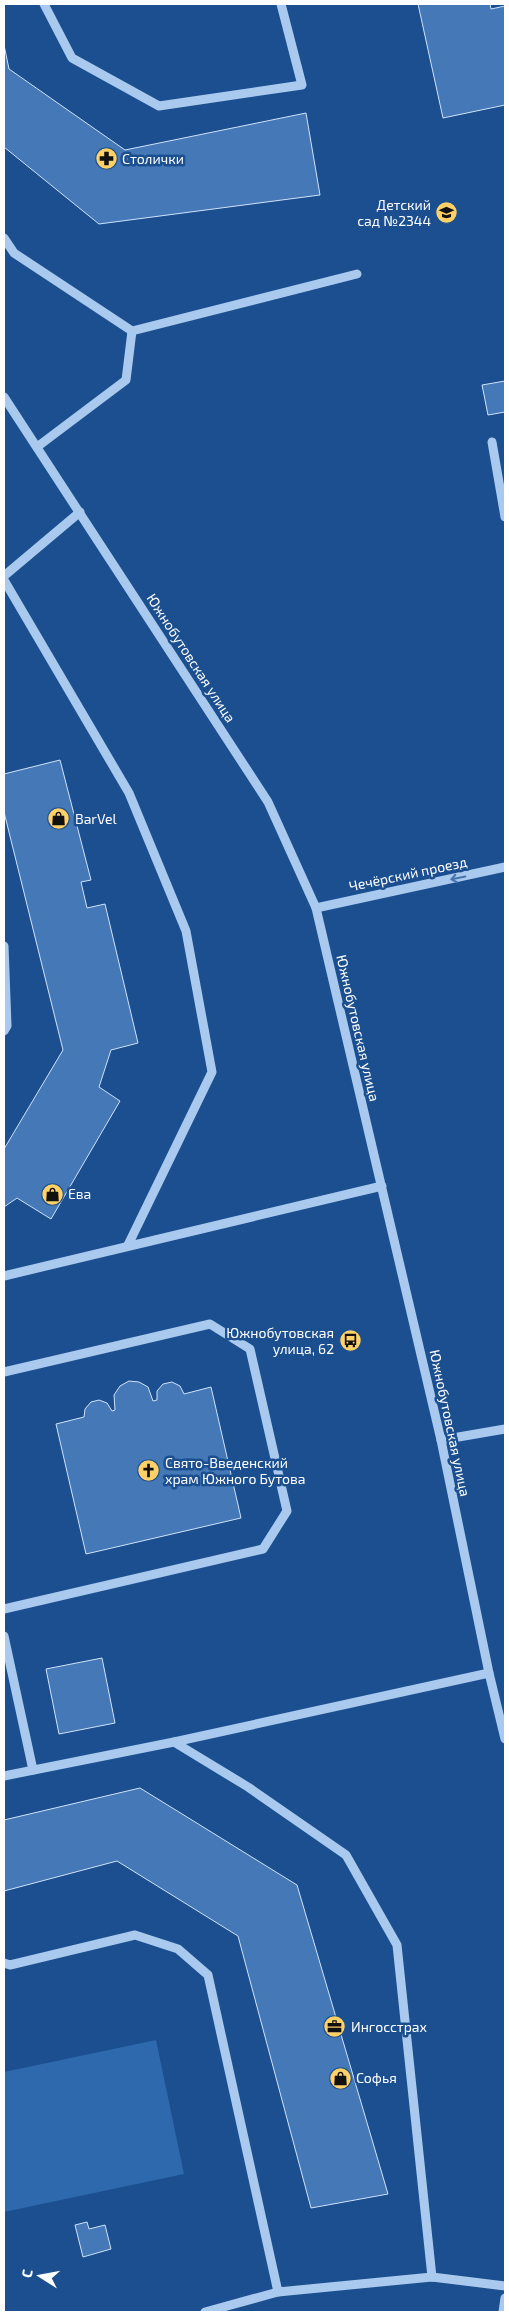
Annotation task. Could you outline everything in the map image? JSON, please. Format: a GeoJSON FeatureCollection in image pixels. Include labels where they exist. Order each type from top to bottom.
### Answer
{"type":"FeatureCollection","features":[{"type":"Feature","properties":{"kind":"street"},"geometry":{"type":"LineString","coordinates":[[44,4],[72,58],[160,106],[302,85],[281,4]]}},
{"type":"Feature","properties":{"kind":"street"},"geometry":{"type":"LineString","coordinates":[[4,238],[14,253],[132,331],[357,274]]}},
{"type":"Feature","properties":{"kind":"street"},"geometry":{"type":"LineString","coordinates":[[36,446],[126,380],[132,331]]}},
{"type":"Feature","properties":{"kind":"street","name":"Южнобутовская улица"},"geometry":{"type":"LineString","coordinates":[[4,397],[268,802],[316,908],[441,1440],[489,1673],[505,1739]]}},
{"type":"Feature","properties":{"kind":"street"},"geometry":{"type":"LineString","coordinates":[[492,442],[505,517]]}},
{"type":"Feature","properties":{"kind":"street"},"geometry":{"type":"LineString","coordinates":[[4,576],[80,512]]}},
{"type":"Feature","properties":{"kind":"street"},"geometry":{"type":"LineString","coordinates":[[4,580],[130,793],[186,931],[212,1072],[128,1245]]}},
{"type":"Feature","properties":{"kind":"street","name":"Чечёрский проезд"},"geometry":{"type":"LineString","coordinates":[[316,908],[505,867]]}},
{"type":"Feature","properties":{"kind":"street"},"geometry":{"type":"LineString","coordinates":[[4,946],[8,1026],[4,1031]]}},
{"type":"Feature","properties":{"kind":"street"},"geometry":{"type":"LineString","coordinates":[[4,1276],[382,1186]]}},
{"type":"Feature","properties":{"kind":"street"},"geometry":{"type":"LineString","coordinates":[[4,1372],[210,1324],[250,1349],[287,1511],[263,1549],[4,1609]]}},
{"type":"Feature","properties":{"kind":"street"},"geometry":{"type":"LineString","coordinates":[[441,1440],[505,1429]]}},
{"type":"Feature","properties":{"kind":"street"},"geometry":{"type":"LineString","coordinates":[[4,1636],[33,1770]]}},
{"type":"Feature","properties":{"kind":"street"},"geometry":{"type":"LineString","coordinates":[[4,1776],[174,1742],[489,1673]]}},
{"type":"Feature","properties":{"kind":"street"},"geometry":{"type":"LineString","coordinates":[[174,1742],[248,1787],[346,1855],[397,1946],[432,2277]]}},
{"type":"Feature","properties":{"kind":"street"},"geometry":{"type":"LineString","coordinates":[[4,1963],[10,1965],[135,1935],[178,1949],[208,1975],[278,2292]]}},
{"type":"Feature","properties":{"kind":"street"},"geometry":{"type":"LineString","coordinates":[[205,2312],[278,2292],[432,2277],[505,2286]]}},
{"type":"Feature","properties":{"kind":"street"},"geometry":{"type":"LineString","coordinates":[[503,2312],[505,2298]]}},
{"type":"Feature","properties":{"kind":"shaded area"},"geometry":{"type":"Polygon","coordinates":[[[156,2040],[184,2174],[4,2212],[4,2072],[156,2040]]]}},
{"type":"Feature","properties":{"kind":"building"},"geometry":{"type":"Polygon","coordinates":[[[418,4],[490,4],[491,9],[505,6],[505,105],[443,118],[418,4]]]}},
{"type":"Feature","properties":{"kind":"building"},"geometry":{"type":"Polygon","coordinates":[[[4,45],[9,69],[125,150],[306,113],[320,195],[99,224],[4,147],[4,45]]]}},
{"type":"Feature","properties":{"kind":"building"},"geometry":{"type":"Polygon","coordinates":[[[505,381],[505,412],[488,415],[482,385],[505,381]]]}},
{"type":"Feature","properties":{"kind":"building"},"geometry":{"type":"Polygon","coordinates":[[[60,760],[91,880],[81,882],[87,908],[105,904],[138,1043],[111,1050],[99,1087],[120,1101],[51,1219],[17,1198],[4,1207],[4,1149],[63,1050],[4,812],[4,774],[60,760]]]}},
{"type":"Feature","properties":{"kind":"building","name":"Свято-Введенский храм Южного Бутова"},"geometry":{"type":"Polygon","coordinates":[[[129,1381],[139,1382],[148,1387],[153,1401],[157,1400],[157,1391],[163,1384],[172,1382],[180,1386],[184,1394],[211,1387],[241,1518],[86,1554],[56,1424],[84,1417],[85,1409],[91,1402],[99,1400],[107,1403],[112,1411],[115,1410],[114,1395],[120,1386],[129,1381]]]}},
{"type":"Feature","properties":{"kind":"building"},"geometry":{"type":"Polygon","coordinates":[[[102,1658],[115,1723],[59,1734],[46,1669],[102,1658]]]}},
{"type":"Feature","properties":{"kind":"building"},"geometry":{"type":"Polygon","coordinates":[[[140,1788],[297,1885],[388,2194],[311,2208],[238,1936],[117,1861],[4,1891],[4,1820],[140,1788]]]}},
{"type":"Feature","properties":{"kind":"building"},"geometry":{"type":"Polygon","coordinates":[[[87,2222],[89,2229],[105,2225],[111,2249],[83,2257],[75,2225],[87,2222]]]}},
{"type":"Feature","properties":{"kind":"place","name":"Столички"},"geometry":{"type":"Point","coordinates":[106,159]}},
{"type":"Feature","properties":{"kind":"place","name":"Детский сад №2344"},"geometry":{"type":"Point","coordinates":[447,213]}},
{"type":"Feature","properties":{"kind":"place","name":"BarVel"},"geometry":{"type":"Point","coordinates":[59,819]}},
{"type":"Feature","properties":{"kind":"place","name":"Ева"},"geometry":{"type":"Point","coordinates":[52,1194]}},
{"type":"Feature","properties":{"kind":"place","name":"Южнобутовская улица, 62"},"geometry":{"type":"Point","coordinates":[350,1341]}},
{"type":"Feature","properties":{"kind":"place","name":"Свято-Введенский храм Южного Бутова"},"geometry":{"type":"Point","coordinates":[149,1471]}},
{"type":"Feature","properties":{"kind":"place","name":"Ингосстрах"},"geometry":{"type":"Point","coordinates":[335,2027]}},
{"type":"Feature","properties":{"kind":"place","name":"Софья"},"geometry":{"type":"Point","coordinates":[340,2078]}}]}
